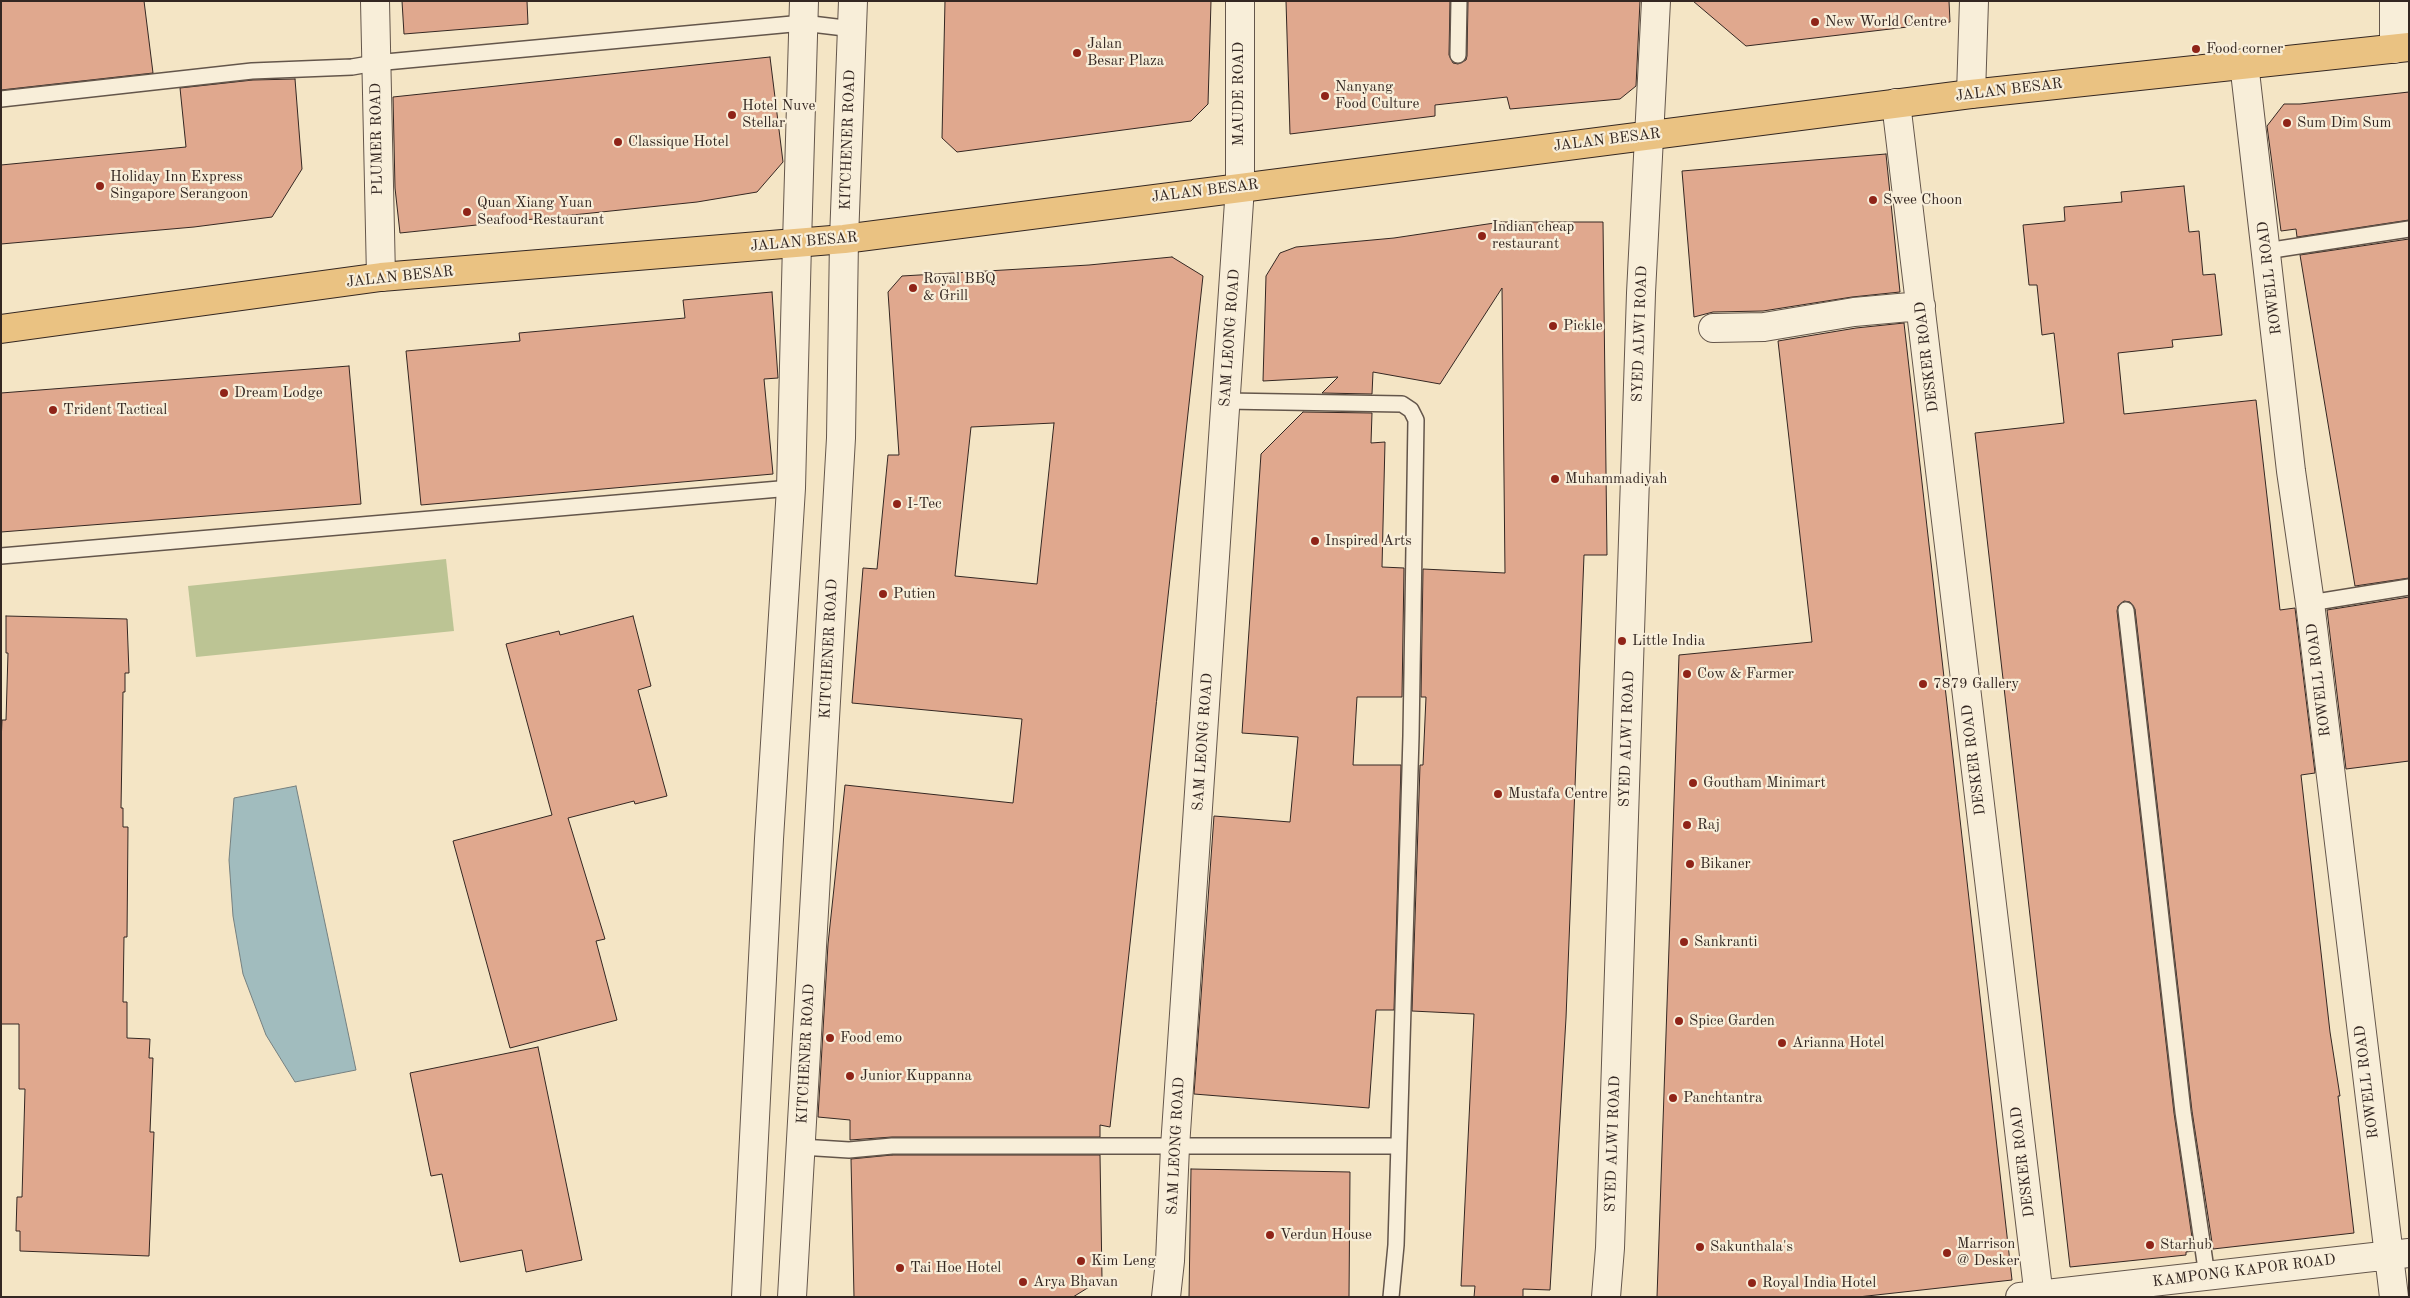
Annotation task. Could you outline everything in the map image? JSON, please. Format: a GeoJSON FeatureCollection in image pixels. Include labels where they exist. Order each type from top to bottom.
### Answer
{"type":"FeatureCollection","features":[{"type":"Feature","properties":{"kind":"main road","name":"JALAN BESAR"},"geometry":{"type":"LineString","coordinates":[[1,329],[380,277],[844,239],[1896,103],[2244,63],[2402,48]]}},
{"type":"Feature","properties":{"kind":"street","name":"PLUMER ROAD"},"geometry":{"type":"LineString","coordinates":[[375,1],[380,277]]}},
{"type":"Feature","properties":{"kind":"street","name":"KITCHENER ROAD"},"geometry":{"type":"LineString","coordinates":[[792,1297],[841,438],[844,239],[853,1]]}},
{"type":"Feature","properties":{"kind":"street","name":"MAUDE ROAD"},"geometry":{"type":"LineString","coordinates":[[1240,1],[1240,187]]}},
{"type":"Feature","properties":{"kind":"street","name":"SYED ALWI ROAD"},"geometry":{"type":"LineString","coordinates":[[1606,1297],[1610,1248],[1648,136],[1656,1]]}},
{"type":"Feature","properties":{"kind":"street"},"geometry":{"type":"LineString","coordinates":[[1971,94],[1974,1]]}},
{"type":"Feature","properties":{"kind":"street"},"geometry":{"type":"LineString","coordinates":[[2394,1],[2402,48]]}},
{"type":"Feature","properties":{"kind":"street"},"geometry":{"type":"LineString","coordinates":[[746,1297],[770,829],[791,488],[803,12]]}},
{"type":"Feature","properties":{"kind":"street","name":"ROWELL ROAD"},"geometry":{"type":"LineString","coordinates":[[2244,63],[2291,471],[2398,1254],[2394,1297]]}},
{"type":"Feature","properties":{"kind":"street","name":"DESKER ROAD"},"geometry":{"type":"LineString","coordinates":[[1896,103],[1921,306],[2032,1296]]}},
{"type":"Feature","properties":{"kind":"street","name":"SAM LEONG ROAD"},"geometry":{"type":"LineString","coordinates":[[1166,1297],[1170,1261],[1175,1147],[1240,187]]}},
{"type":"Feature","properties":{"kind":"street"},"geometry":{"type":"LineString","coordinates":[[1713,328],[1764,327],[1854,312],[1921,306]]}},
{"type":"Feature","properties":{"kind":"street","name":"KAMPONG KAPOR ROAD"},"geometry":{"type":"LineString","coordinates":[[2032,1296],[2398,1254]]}},
{"type":"Feature","properties":{"kind":"lane"},"geometry":{"type":"LineString","coordinates":[[1458,55],[1459,1]]}},
{"type":"Feature","properties":{"kind":"lane"},"geometry":{"type":"LineString","coordinates":[[1,99],[252,72],[352,68],[375,63],[803,12],[853,29]]}},
{"type":"Feature","properties":{"kind":"lane"},"geometry":{"type":"LineString","coordinates":[[2266,251],[2409,228]]}},
{"type":"Feature","properties":{"kind":"lane"},"geometry":{"type":"LineString","coordinates":[[1226,401],[1402,404],[1411,410],[1416,420],[1412,736],[1396,1244],[1391,1297]]}},
{"type":"Feature","properties":{"kind":"lane"},"geometry":{"type":"LineString","coordinates":[[1,556],[791,488]]}},
{"type":"Feature","properties":{"kind":"lane"},"geometry":{"type":"LineString","coordinates":[[2310,603],[2409,587]]}},
{"type":"Feature","properties":{"kind":"lane"},"geometry":{"type":"LineString","coordinates":[[2126,610],[2183,1112],[2207,1276]]}},
{"type":"Feature","properties":{"kind":"lane"},"geometry":{"type":"LineString","coordinates":[[801,1147],[849,1150],[892,1146],[1399,1146]]}},
{"type":"Feature","properties":{"kind":"green space"},"geometry":{"type":"Polygon","coordinates":[[[446,559],[454,631],[196,657],[188,586],[446,559]]]}},
{"type":"Feature","properties":{"kind":"water"},"geometry":{"type":"Polygon","coordinates":[[[296,786],[356,1070],[295,1082],[266,1035],[243,974],[233,916],[229,860],[234,798],[296,786]]]}},
{"type":"Feature","properties":{"kind":"building"},"geometry":{"type":"Polygon","coordinates":[[[1,1],[144,1],[153,73],[1,90],[1,1]]]}},
{"type":"Feature","properties":{"kind":"building"},"geometry":{"type":"Polygon","coordinates":[[[402,1],[527,1],[528,24],[404,34],[402,1]]]}},
{"type":"Feature","properties":{"kind":"building","name":"Jalan Besar Plaza"},"geometry":{"type":"Polygon","coordinates":[[[945,1],[1211,1],[1208,104],[1191,121],[957,152],[942,138],[945,1]]]}},
{"type":"Feature","properties":{"kind":"building"},"geometry":{"type":"Polygon","coordinates":[[[1286,1],[1450,1],[1449,55],[1453,63],[1458,64],[1466,60],[1467,56],[1468,1],[1640,1],[1636,86],[1620,99],[1510,109],[1507,97],[1435,105],[1435,116],[1290,134],[1286,1]]]}},
{"type":"Feature","properties":{"kind":"building","name":"New World Centre"},"geometry":{"type":"Polygon","coordinates":[[[1693,1],[1949,1],[1950,22],[1746,46],[1693,1]]]}},
{"type":"Feature","properties":{"kind":"building"},"geometry":{"type":"Polygon","coordinates":[[[770,57],[783,162],[757,192],[697,202],[400,233],[395,188],[393,97],[770,57]]]}},
{"type":"Feature","properties":{"kind":"building"},"geometry":{"type":"Polygon","coordinates":[[[295,79],[302,169],[272,217],[194,227],[1,244],[1,165],[186,147],[180,88],[253,80],[295,79]]]}},
{"type":"Feature","properties":{"kind":"building"},"geometry":{"type":"Polygon","coordinates":[[[2409,92],[2409,220],[2297,237],[2296,229],[2281,231],[2267,126],[2284,104],[2300,104],[2409,92]]]}},
{"type":"Feature","properties":{"kind":"building"},"geometry":{"type":"Polygon","coordinates":[[[1886,154],[1900,292],[1852,297],[1763,311],[1713,312],[1694,317],[1682,171],[1886,154]]]}},
{"type":"Feature","properties":{"kind":"building"},"geometry":{"type":"Polygon","coordinates":[[[2184,186],[2189,232],[2199,231],[2203,275],[2215,274],[2222,335],[2172,340],[2173,347],[2118,353],[2124,414],[2256,400],[2280,610],[2295,608],[2315,773],[2301,775],[2330,1032],[2340,1096],[2338,1096],[2354,1233],[2213,1249],[2192,1111],[2135,609],[2130,602],[2124,601],[2118,606],[2117,611],[2174,1113],[2194,1251],[2186,1252],[2186,1255],[2070,1267],[1975,433],[2064,423],[2054,333],[2042,335],[2037,285],[2029,285],[2023,225],[2065,221],[2064,207],[2122,202],[2121,192],[2184,186]]]}},
{"type":"Feature","properties":{"kind":"building"},"geometry":{"type":"Polygon","coordinates":[[[1501,222],[1603,222],[1607,555],[1584,555],[1566,1018],[1550,1290],[1523,1289],[1523,1297],[1474,1297],[1475,1286],[1461,1286],[1474,1014],[1412,1011],[1420,765],[1423,765],[1426,697],[1421,697],[1423,569],[1505,573],[1502,288],[1440,384],[1373,372],[1372,394],[1322,393],[1338,377],[1263,381],[1266,276],[1280,253],[1296,247],[1394,238],[1501,222]]]}},
{"type":"Feature","properties":{"kind":"building"},"geometry":{"type":"Polygon","coordinates":[[[2409,239],[2409,578],[2355,586],[2300,255],[2409,239]]]}},
{"type":"Feature","properties":{"kind":"building"},"geometry":{"type":"Polygon","coordinates":[[[1172,257],[1203,276],[1110,1127],[1100,1125],[1100,1137],[892,1137],[850,1140],[850,1120],[818,1117],[828,944],[845,785],[1013,803],[1022,719],[852,703],[863,568],[877,569],[888,455],[899,455],[888,292],[902,276],[1089,265],[1172,257]],[[1054,423],[971,427],[955,576],[1037,584],[1054,423]]]}},
{"type":"Feature","properties":{"kind":"building"},"geometry":{"type":"Polygon","coordinates":[[[772,292],[778,378],[764,379],[773,474],[421,505],[406,351],[520,341],[519,333],[685,318],[683,300],[772,292]]]}},
{"type":"Feature","properties":{"kind":"building"},"geometry":{"type":"Polygon","coordinates":[[[1904,323],[2012,1280],[1858,1297],[1657,1297],[1679,655],[1812,642],[1778,341],[1856,328],[1904,323]]]}},
{"type":"Feature","properties":{"kind":"building"},"geometry":{"type":"Polygon","coordinates":[[[349,366],[361,504],[1,532],[1,393],[349,366]]]}},
{"type":"Feature","properties":{"kind":"building"},"geometry":{"type":"Polygon","coordinates":[[[1303,412],[1372,413],[1371,443],[1385,442],[1382,567],[1404,568],[1402,697],[1357,697],[1353,765],[1401,765],[1394,1010],[1376,1010],[1369,1108],[1194,1094],[1214,816],[1290,822],[1298,737],[1242,733],[1261,454],[1303,412]]]}},
{"type":"Feature","properties":{"kind":"building"},"geometry":{"type":"Polygon","coordinates":[[[2409,597],[2409,761],[2346,769],[2327,610],[2409,597]]]}},
{"type":"Feature","properties":{"kind":"building"},"geometry":{"type":"Polygon","coordinates":[[[6,616],[127,619],[129,673],[125,673],[125,692],[123,692],[121,808],[123,808],[123,827],[128,827],[127,937],[124,937],[123,1002],[127,1002],[127,1038],[150,1039],[149,1058],[153,1058],[150,1132],[154,1132],[149,1256],[20,1251],[20,1231],[16,1231],[17,1197],[22,1197],[25,1089],[19,1089],[19,1024],[1,1024],[1,743],[2,720],[6,720],[8,653],[6,653],[6,616]]]}},
{"type":"Feature","properties":{"kind":"building"},"geometry":{"type":"Polygon","coordinates":[[[633,616],[651,686],[638,690],[667,796],[635,804],[634,801],[568,818],[605,939],[596,941],[617,1020],[510,1048],[453,841],[552,815],[506,644],[559,631],[560,635],[633,616]]]}},
{"type":"Feature","properties":{"kind":"building"},"geometry":{"type":"Polygon","coordinates":[[[538,1047],[582,1260],[526,1272],[522,1250],[460,1262],[442,1174],[431,1176],[410,1073],[538,1047]]]}},
{"type":"Feature","properties":{"kind":"building"},"geometry":{"type":"Polygon","coordinates":[[[892,1155],[1100,1155],[1102,1279],[1073,1297],[854,1297],[851,1159],[892,1155]]]}},
{"type":"Feature","properties":{"kind":"building","name":"Verdun House"},"geometry":{"type":"Polygon","coordinates":[[[1191,1169],[1350,1172],[1349,1297],[1189,1297],[1191,1169]]]}},
{"type":"Feature","properties":{"kind":"place","name":"New World Centre"},"geometry":{"type":"Point","coordinates":[1815,22]}},
{"type":"Feature","properties":{"kind":"place","name":"Food corner"},"geometry":{"type":"Point","coordinates":[2196,49]}},
{"type":"Feature","properties":{"kind":"place","name":"Jalan Besar Plaza"},"geometry":{"type":"Point","coordinates":[1077,53]}},
{"type":"Feature","properties":{"kind":"place","name":"Nanyang Food Culture"},"geometry":{"type":"Point","coordinates":[1325,96]}},
{"type":"Feature","properties":{"kind":"place","name":"Hotel Nuve Stellar"},"geometry":{"type":"Point","coordinates":[732,115]}},
{"type":"Feature","properties":{"kind":"place","name":"Sum Dim Sum"},"geometry":{"type":"Point","coordinates":[2287,123]}},
{"type":"Feature","properties":{"kind":"place","name":"Classique Hotel"},"geometry":{"type":"Point","coordinates":[618,142]}},
{"type":"Feature","properties":{"kind":"place","name":"Holiday Inn Express Singapore Serangoon"},"geometry":{"type":"Point","coordinates":[100,186]}},
{"type":"Feature","properties":{"kind":"place","name":"Swee Choon"},"geometry":{"type":"Point","coordinates":[1873,200]}},
{"type":"Feature","properties":{"kind":"place","name":"Quan Xiang Yuan Seafood Restaurant"},"geometry":{"type":"Point","coordinates":[467,212]}},
{"type":"Feature","properties":{"kind":"place","name":"Indian cheap restaurant"},"geometry":{"type":"Point","coordinates":[1482,236]}},
{"type":"Feature","properties":{"kind":"place","name":"Royal BBQ & Grill"},"geometry":{"type":"Point","coordinates":[913,288]}},
{"type":"Feature","properties":{"kind":"place","name":"Pickle"},"geometry":{"type":"Point","coordinates":[1553,326]}},
{"type":"Feature","properties":{"kind":"place","name":"Dream Lodge"},"geometry":{"type":"Point","coordinates":[224,393]}},
{"type":"Feature","properties":{"kind":"place","name":"Trident Tactical"},"geometry":{"type":"Point","coordinates":[53,410]}},
{"type":"Feature","properties":{"kind":"place","name":"Muhammadiyah"},"geometry":{"type":"Point","coordinates":[1555,479]}},
{"type":"Feature","properties":{"kind":"place","name":"I-Tec"},"geometry":{"type":"Point","coordinates":[897,504]}},
{"type":"Feature","properties":{"kind":"place","name":"Inspired Arts"},"geometry":{"type":"Point","coordinates":[1315,541]}},
{"type":"Feature","properties":{"kind":"place","name":"Putien"},"geometry":{"type":"Point","coordinates":[883,594]}},
{"type":"Feature","properties":{"kind":"place","name":"Little India"},"geometry":{"type":"Point","coordinates":[1622,641]}},
{"type":"Feature","properties":{"kind":"place","name":"Cow & Farmer"},"geometry":{"type":"Point","coordinates":[1687,674]}},
{"type":"Feature","properties":{"kind":"place","name":"7879 Gallery"},"geometry":{"type":"Point","coordinates":[1923,684]}},
{"type":"Feature","properties":{"kind":"place","name":"Goutham Minimart"},"geometry":{"type":"Point","coordinates":[1693,783]}},
{"type":"Feature","properties":{"kind":"place","name":"Mustafa Centre"},"geometry":{"type":"Point","coordinates":[1498,794]}},
{"type":"Feature","properties":{"kind":"place","name":"Raj"},"geometry":{"type":"Point","coordinates":[1687,825]}},
{"type":"Feature","properties":{"kind":"place","name":"Bikaner"},"geometry":{"type":"Point","coordinates":[1690,864]}},
{"type":"Feature","properties":{"kind":"place","name":"Sankranti"},"geometry":{"type":"Point","coordinates":[1684,942]}},
{"type":"Feature","properties":{"kind":"place","name":"Spice Garden"},"geometry":{"type":"Point","coordinates":[1679,1021]}},
{"type":"Feature","properties":{"kind":"place","name":"Food emo"},"geometry":{"type":"Point","coordinates":[830,1038]}},
{"type":"Feature","properties":{"kind":"place","name":"Arianna Hotel"},"geometry":{"type":"Point","coordinates":[1782,1043]}},
{"type":"Feature","properties":{"kind":"place","name":"Junior Kuppanna"},"geometry":{"type":"Point","coordinates":[850,1076]}},
{"type":"Feature","properties":{"kind":"place","name":"Panchtantra"},"geometry":{"type":"Point","coordinates":[1673,1098]}},
{"type":"Feature","properties":{"kind":"place","name":"Verdun House"},"geometry":{"type":"Point","coordinates":[1270,1235]}},
{"type":"Feature","properties":{"kind":"place","name":"Starhub"},"geometry":{"type":"Point","coordinates":[2150,1245]}},
{"type":"Feature","properties":{"kind":"place","name":"Sakunthala's"},"geometry":{"type":"Point","coordinates":[1700,1247]}},
{"type":"Feature","properties":{"kind":"place","name":"Marrison @ Desker"},"geometry":{"type":"Point","coordinates":[1947,1253]}},
{"type":"Feature","properties":{"kind":"place","name":"Kim Leng"},"geometry":{"type":"Point","coordinates":[1081,1261]}},
{"type":"Feature","properties":{"kind":"place","name":"Tai Hoe Hotel"},"geometry":{"type":"Point","coordinates":[900,1268]}},
{"type":"Feature","properties":{"kind":"place","name":"Arya Bhavan"},"geometry":{"type":"Point","coordinates":[1023,1282]}},
{"type":"Feature","properties":{"kind":"place","name":"Royal India Hotel"},"geometry":{"type":"Point","coordinates":[1752,1283]}}]}
